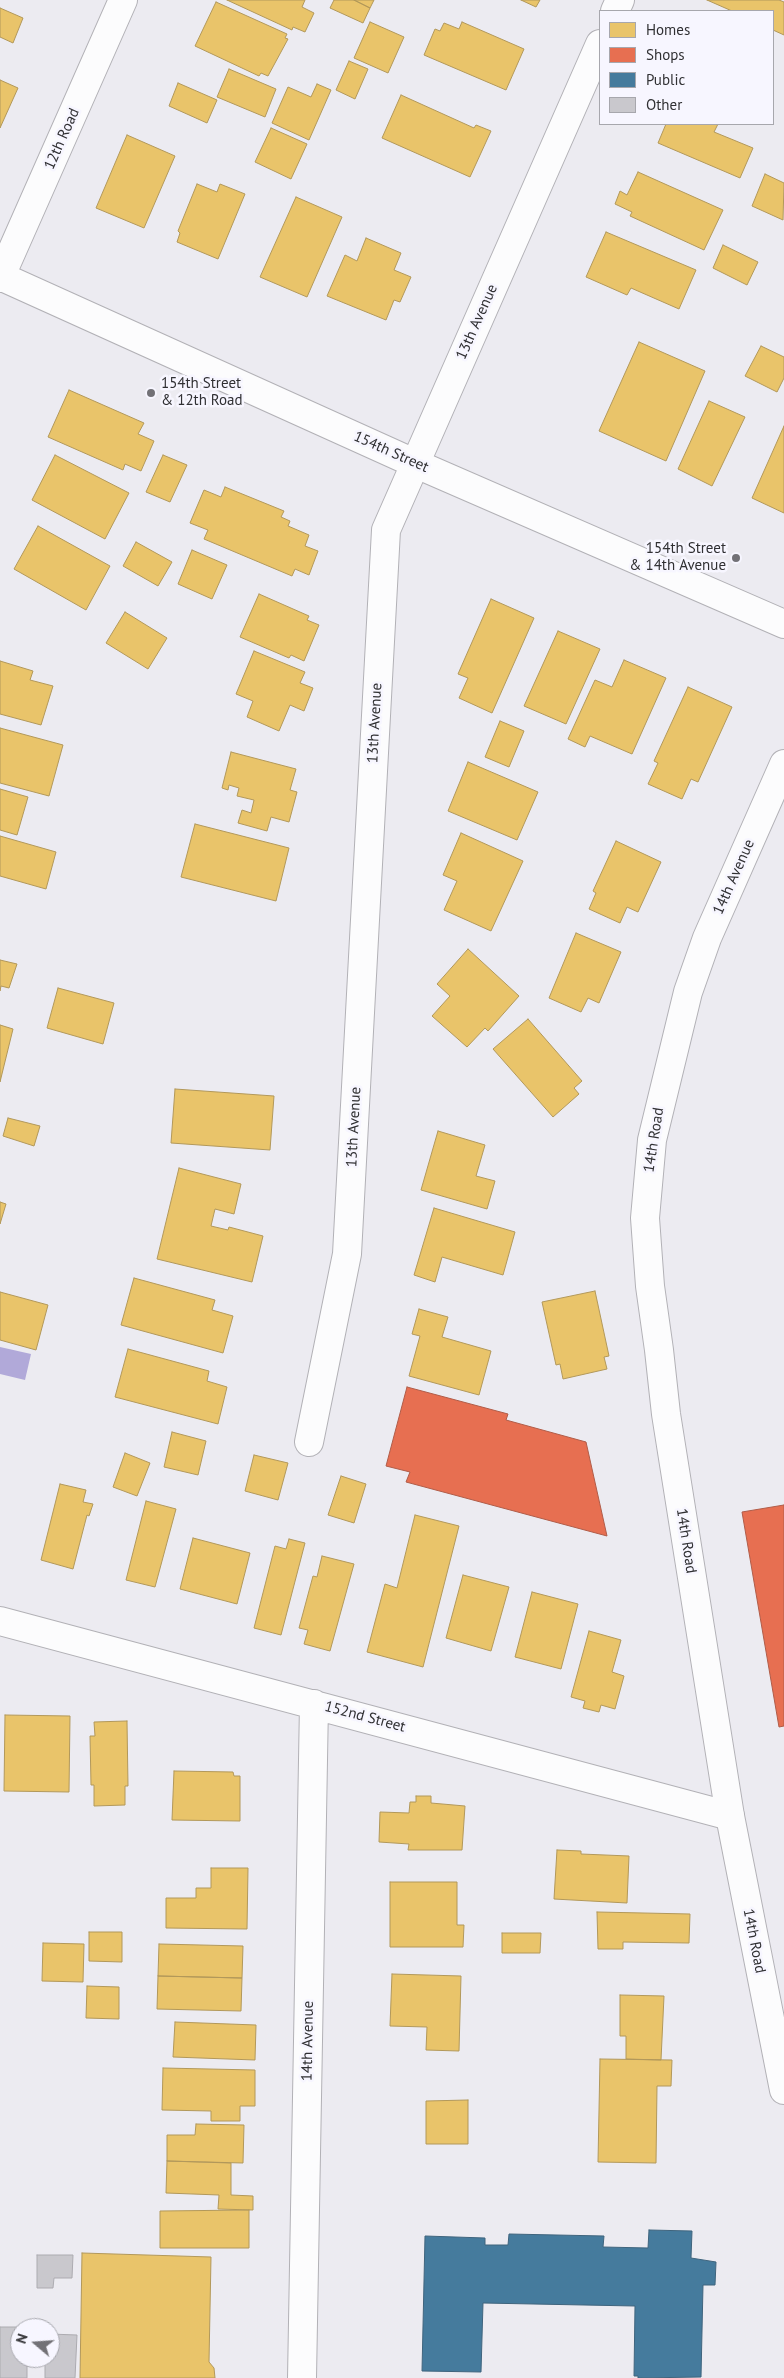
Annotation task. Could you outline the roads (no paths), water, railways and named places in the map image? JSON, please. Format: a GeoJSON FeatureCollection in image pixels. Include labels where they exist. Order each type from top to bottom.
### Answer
{"type":"FeatureCollection","features":[{"type":"Feature","properties":{"kind":"street","name":"12th Road"},"geometry":{"type":"LineString","coordinates":[[0,277],[123,0]]}},
{"type":"Feature","properties":{"kind":"street","name":"13th Avenue"},"geometry":{"type":"LineString","coordinates":[[309,1442],[347,1254],[386,530],[599,46]]}},
{"type":"Feature","properties":{"kind":"street","name":"154th Street"},"geometry":{"type":"LineString","coordinates":[[0,277],[414,463],[784,624]]}},
{"type":"Feature","properties":{"kind":"street","name":"14th Avenue"},"geometry":{"type":"LineString","coordinates":[[688,992],[707,938],[784,764]]}},
{"type":"Feature","properties":{"kind":"street","name":"14th Road"},"geometry":{"type":"LineString","coordinates":[[688,992],[652,1140],[645,1218],[650,1286],[666,1414],[730,1816],[784,2090]]}},
{"type":"Feature","properties":{"kind":"street","name":"152nd Street"},"geometry":{"type":"LineString","coordinates":[[0,1621],[730,1816]]}},
{"type":"Feature","properties":{"kind":"street","name":"14th Avenue"},"geometry":{"type":"LineString","coordinates":[[302,2378],[314,1704]]}},
{"type":"Feature","properties":{"kind":"place","name":"154th Street & 12th Road"},"geometry":{"type":"Point","coordinates":[151,393]}},
{"type":"Feature","properties":{"kind":"place","name":"154th Street & 14th Avenue"},"geometry":{"type":"Point","coordinates":[736,558]}}]}
